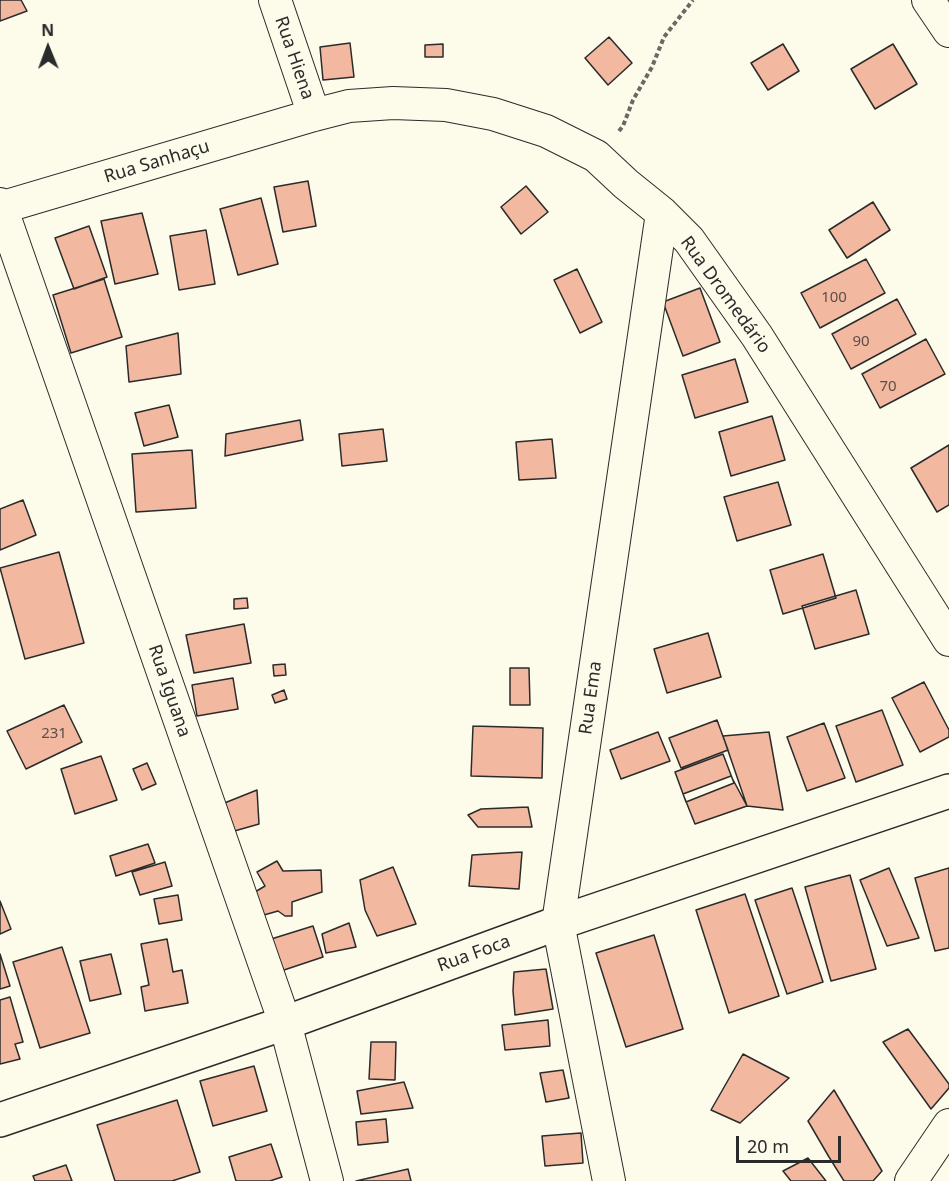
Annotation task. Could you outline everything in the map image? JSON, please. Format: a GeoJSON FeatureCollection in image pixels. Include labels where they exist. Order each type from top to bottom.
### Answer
{"type":"FeatureCollection","features":[{"type":"Feature","properties":{"kind":"street","name":"Rua Hiena"},"geometry":{"type":"LineString","coordinates":[[275,0],[314,115]]}},
{"type":"Feature","properties":{"kind":"street"},"geometry":{"type":"LineString","coordinates":[[928,0],[949,31]]}},
{"type":"Feature","properties":{"kind":"street","name":"Rua Dromedário"},"geometry":{"type":"LineString","coordinates":[[314,115],[349,106],[393,103],[446,105],[493,114],[546,131],[596,156],[662,213],[689,240],[757,336],[949,640]]}},
{"type":"Feature","properties":{"kind":"street","name":"Rua Sanhaçu"},"geometry":{"type":"LineString","coordinates":[[0,207],[314,115]]}},
{"type":"Feature","properties":{"kind":"street","name":"Rua Iguana"},"geometry":{"type":"LineString","coordinates":[[0,207],[285,1023],[327,1181]]}},
{"type":"Feature","properties":{"kind":"street","name":"Rua Ema"},"geometry":{"type":"LineString","coordinates":[[609,1181],[558,923],[662,213]]}},
{"type":"Feature","properties":{"kind":"street","name":"Rua Foca"},"geometry":{"type":"LineString","coordinates":[[0,1119],[285,1023],[558,923],[949,791]]}},
{"type":"Feature","properties":{"kind":"street"},"geometry":{"type":"LineString","coordinates":[[911,1181],[949,1125]]}},
{"type":"Feature","properties":{"kind":"path"},"geometry":{"type":"LineString","coordinates":[[596,156],[623,126],[664,37],[693,0]]}},
{"type":"Feature","properties":{"kind":"building"},"geometry":{"type":"Polygon","coordinates":[[[0,0],[21,0],[27,11],[0,21],[0,0]]]}},
{"type":"Feature","properties":{"kind":"building"},"geometry":{"type":"Polygon","coordinates":[[[609,37],[632,63],[608,85],[585,58],[609,37]]]}},
{"type":"Feature","properties":{"kind":"building"},"geometry":{"type":"Polygon","coordinates":[[[350,43],[354,77],[323,80],[320,47],[350,43]]]}},
{"type":"Feature","properties":{"kind":"building"},"geometry":{"type":"Polygon","coordinates":[[[443,44],[443,57],[425,57],[425,45],[443,44]]]}},
{"type":"Feature","properties":{"kind":"building"},"geometry":{"type":"Polygon","coordinates":[[[783,44],[799,71],[768,90],[751,63],[783,44]]]}},
{"type":"Feature","properties":{"kind":"building"},"geometry":{"type":"Polygon","coordinates":[[[893,44],[917,84],[875,109],[851,69],[893,44]]]}},
{"type":"Feature","properties":{"kind":"building"},"geometry":{"type":"Polygon","coordinates":[[[308,181],[316,226],[283,232],[274,187],[308,181]]]}},
{"type":"Feature","properties":{"kind":"building"},"geometry":{"type":"Polygon","coordinates":[[[526,186],[548,212],[521,234],[501,207],[526,186]]]}},
{"type":"Feature","properties":{"kind":"building"},"geometry":{"type":"Polygon","coordinates":[[[261,198],[278,264],[238,275],[220,209],[261,198]]]}},
{"type":"Feature","properties":{"kind":"building"},"geometry":{"type":"Polygon","coordinates":[[[873,202],[890,230],[847,258],[829,230],[873,202]]]}},
{"type":"Feature","properties":{"kind":"building"},"geometry":{"type":"Polygon","coordinates":[[[142,213],[158,274],[115,284],[101,221],[142,213]]]}},
{"type":"Feature","properties":{"kind":"building"},"geometry":{"type":"Polygon","coordinates":[[[89,226],[107,277],[74,289],[55,238],[89,226]]]}},
{"type":"Feature","properties":{"kind":"building"},"geometry":{"type":"Polygon","coordinates":[[[206,230],[215,284],[179,290],[170,236],[206,230]]]}},
{"type":"Feature","properties":{"kind":"building"},"geometry":{"type":"Polygon","coordinates":[[[866,259],[885,293],[820,328],[801,293],[866,259]]]}},
{"type":"Feature","properties":{"kind":"building"},"geometry":{"type":"Polygon","coordinates":[[[577,269],[602,322],[580,333],[554,280],[577,269]]]}},
{"type":"Feature","properties":{"kind":"building"},"geometry":{"type":"Polygon","coordinates":[[[104,279],[122,337],[71,353],[53,295],[104,279]]]}},
{"type":"Feature","properties":{"kind":"building"},"geometry":{"type":"Polygon","coordinates":[[[700,288],[720,342],[683,356],[663,302],[700,288]]]}},
{"type":"Feature","properties":{"kind":"building"},"geometry":{"type":"Polygon","coordinates":[[[897,299],[916,334],[851,369],[832,334],[897,299]]]}},
{"type":"Feature","properties":{"kind":"building"},"geometry":{"type":"Polygon","coordinates":[[[178,333],[181,374],[129,382],[126,346],[178,333]]]}},
{"type":"Feature","properties":{"kind":"building"},"geometry":{"type":"Polygon","coordinates":[[[926,339],[945,374],[880,408],[862,374],[926,339]]]}},
{"type":"Feature","properties":{"kind":"building"},"geometry":{"type":"Polygon","coordinates":[[[735,359],[748,402],[695,418],[682,375],[735,359]]]}},
{"type":"Feature","properties":{"kind":"building"},"geometry":{"type":"Polygon","coordinates":[[[169,405],[178,437],[144,446],[135,413],[169,405]]]}},
{"type":"Feature","properties":{"kind":"building"},"geometry":{"type":"Polygon","coordinates":[[[772,416],[785,460],[731,476],[719,432],[772,416]]]}},
{"type":"Feature","properties":{"kind":"building"},"geometry":{"type":"Polygon","coordinates":[[[300,420],[303,440],[225,456],[226,434],[300,420]]]}},
{"type":"Feature","properties":{"kind":"building"},"geometry":{"type":"Polygon","coordinates":[[[383,429],[387,461],[342,466],[339,434],[383,429]]]}},
{"type":"Feature","properties":{"kind":"building"},"geometry":{"type":"Polygon","coordinates":[[[552,439],[556,478],[519,480],[516,442],[552,439]]]}},
{"type":"Feature","properties":{"kind":"building"},"geometry":{"type":"Polygon","coordinates":[[[949,445],[949,505],[937,512],[911,468],[949,445]]]}},
{"type":"Feature","properties":{"kind":"building"},"geometry":{"type":"Polygon","coordinates":[[[192,450],[196,508],[136,512],[132,454],[192,450]]]}},
{"type":"Feature","properties":{"kind":"building"},"geometry":{"type":"Polygon","coordinates":[[[778,482],[791,525],[737,541],[724,497],[778,482]]]}},
{"type":"Feature","properties":{"kind":"building"},"geometry":{"type":"Polygon","coordinates":[[[23,500],[36,535],[0,550],[0,509],[23,500]]]}},
{"type":"Feature","properties":{"kind":"building"},"geometry":{"type":"Polygon","coordinates":[[[59,552],[84,643],[25,659],[0,568],[59,552]]]}},
{"type":"Feature","properties":{"kind":"building"},"geometry":{"type":"Polygon","coordinates":[[[823,554],[836,598],[783,614],[770,570],[823,554]]]}},
{"type":"Feature","properties":{"kind":"building"},"geometry":{"type":"Polygon","coordinates":[[[856,590],[869,634],[815,649],[802,606],[856,590]]]}},
{"type":"Feature","properties":{"kind":"building"},"geometry":{"type":"Polygon","coordinates":[[[247,598],[248,608],[234,609],[234,599],[247,598]]]}},
{"type":"Feature","properties":{"kind":"building"},"geometry":{"type":"Polygon","coordinates":[[[244,624],[251,663],[194,673],[186,635],[244,624]]]}},
{"type":"Feature","properties":{"kind":"building"},"geometry":{"type":"Polygon","coordinates":[[[708,633],[721,677],[667,693],[654,649],[708,633]]]}},
{"type":"Feature","properties":{"kind":"building"},"geometry":{"type":"Polygon","coordinates":[[[285,664],[286,675],[274,676],[273,665],[285,664]]]}},
{"type":"Feature","properties":{"kind":"building"},"geometry":{"type":"Polygon","coordinates":[[[510,668],[529,668],[530,705],[510,705],[510,668]]]}},
{"type":"Feature","properties":{"kind":"building"},"geometry":{"type":"Polygon","coordinates":[[[233,678],[238,709],[197,716],[192,685],[233,678]]]}},
{"type":"Feature","properties":{"kind":"building"},"geometry":{"type":"Polygon","coordinates":[[[924,682],[949,730],[949,737],[920,752],[892,698],[924,682]]]}},
{"type":"Feature","properties":{"kind":"building"},"geometry":{"type":"Polygon","coordinates":[[[284,690],[287,699],[275,703],[272,695],[284,690]]]}},
{"type":"Feature","properties":{"kind":"building"},"geometry":{"type":"Polygon","coordinates":[[[64,705],[82,742],[26,769],[7,731],[64,705]]]}},
{"type":"Feature","properties":{"kind":"building"},"geometry":{"type":"Polygon","coordinates":[[[882,710],[903,765],[856,782],[836,726],[882,710]]]}},
{"type":"Feature","properties":{"kind":"building"},"geometry":{"type":"Polygon","coordinates":[[[717,720],[728,750],[681,768],[669,738],[717,720]]]}},
{"type":"Feature","properties":{"kind":"building"},"geometry":{"type":"Polygon","coordinates":[[[824,723],[845,778],[807,791],[787,737],[824,723]]]}},
{"type":"Feature","properties":{"kind":"building"},"geometry":{"type":"Polygon","coordinates":[[[473,726],[543,728],[542,778],[471,776],[473,726]]]}},
{"type":"Feature","properties":{"kind":"building"},"geometry":{"type":"Polygon","coordinates":[[[658,732],[670,761],[621,779],[610,750],[658,732]]]}},
{"type":"Feature","properties":{"kind":"building"},"geometry":{"type":"Polygon","coordinates":[[[769,732],[783,810],[747,806],[723,736],[769,732]]]}},
{"type":"Feature","properties":{"kind":"building"},"geometry":{"type":"Polygon","coordinates":[[[723,754],[734,783],[686,802],[675,772],[723,754]]]}},
{"type":"Feature","properties":{"kind":"building"},"geometry":{"type":"Polygon","coordinates":[[[101,756],[117,800],[75,814],[61,769],[101,756]]]}},
{"type":"Feature","properties":{"kind":"building"},"geometry":{"type":"Polygon","coordinates":[[[147,763],[156,784],[142,790],[133,769],[147,763]]]}},
{"type":"Feature","properties":{"kind":"building"},"geometry":{"type":"Polygon","coordinates":[[[731,776],[747,806],[695,824],[683,794],[731,776]]]}},
{"type":"Feature","properties":{"kind":"building"},"geometry":{"type":"Polygon","coordinates":[[[257,790],[259,824],[231,832],[222,804],[257,790]]]}},
{"type":"Feature","properties":{"kind":"building"},"geometry":{"type":"Polygon","coordinates":[[[528,807],[532,827],[478,827],[468,815],[481,809],[528,807]]]}},
{"type":"Feature","properties":{"kind":"building"},"geometry":{"type":"Polygon","coordinates":[[[148,844],[155,863],[116,876],[110,856],[148,844]]]}},
{"type":"Feature","properties":{"kind":"building"},"geometry":{"type":"Polygon","coordinates":[[[522,852],[519,889],[469,886],[472,855],[522,852]]]}},
{"type":"Feature","properties":{"kind":"building"},"geometry":{"type":"Polygon","coordinates":[[[277,861],[283,871],[321,870],[322,892],[292,902],[292,916],[285,916],[278,911],[257,917],[250,895],[265,886],[257,872],[277,861]]]}},
{"type":"Feature","properties":{"kind":"building"},"geometry":{"type":"Polygon","coordinates":[[[165,862],[172,886],[140,895],[132,872],[165,862]]]}},
{"type":"Feature","properties":{"kind":"building"},"geometry":{"type":"Polygon","coordinates":[[[393,867],[416,924],[377,936],[365,910],[360,880],[393,867]]]}},
{"type":"Feature","properties":{"kind":"building"},"geometry":{"type":"Polygon","coordinates":[[[889,868],[919,938],[887,946],[860,880],[889,868]]]}},
{"type":"Feature","properties":{"kind":"building"},"geometry":{"type":"Polygon","coordinates":[[[949,868],[949,948],[935,951],[915,878],[949,868]]]}},
{"type":"Feature","properties":{"kind":"building"},"geometry":{"type":"Polygon","coordinates":[[[850,875],[876,969],[831,981],[805,887],[850,875]]]}},
{"type":"Feature","properties":{"kind":"building"},"geometry":{"type":"Polygon","coordinates":[[[792,888],[823,982],[787,994],[755,900],[792,888]]]}},
{"type":"Feature","properties":{"kind":"building"},"geometry":{"type":"Polygon","coordinates":[[[745,894],[779,996],[729,1013],[696,910],[745,894]]]}},
{"type":"Feature","properties":{"kind":"building"},"geometry":{"type":"Polygon","coordinates":[[[178,895],[182,920],[159,924],[154,899],[178,895]]]}},
{"type":"Feature","properties":{"kind":"building"},"geometry":{"type":"Polygon","coordinates":[[[0,901],[11,929],[0,934],[0,901]]]}},
{"type":"Feature","properties":{"kind":"building"},"geometry":{"type":"Polygon","coordinates":[[[349,923],[356,947],[326,953],[322,934],[349,923]]]}},
{"type":"Feature","properties":{"kind":"building"},"geometry":{"type":"Polygon","coordinates":[[[313,926],[323,957],[278,972],[268,940],[313,926]]]}},
{"type":"Feature","properties":{"kind":"building"},"geometry":{"type":"Polygon","coordinates":[[[654,935],[683,1029],[626,1047],[596,953],[654,935]]]}},
{"type":"Feature","properties":{"kind":"building"},"geometry":{"type":"Polygon","coordinates":[[[167,939],[173,972],[182,970],[188,1003],[145,1011],[141,987],[149,985],[141,944],[167,939]]]}},
{"type":"Feature","properties":{"kind":"building"},"geometry":{"type":"Polygon","coordinates":[[[62,947],[90,1033],[40,1048],[13,962],[62,947]]]}},
{"type":"Feature","properties":{"kind":"building"},"geometry":{"type":"Polygon","coordinates":[[[0,954],[10,986],[0,989],[0,954]]]}},
{"type":"Feature","properties":{"kind":"building"},"geometry":{"type":"Polygon","coordinates":[[[111,954],[121,994],[90,1001],[80,961],[111,954]]]}},
{"type":"Feature","properties":{"kind":"building"},"geometry":{"type":"Polygon","coordinates":[[[546,969],[553,1009],[515,1015],[514,972],[546,969]]]}},
{"type":"Feature","properties":{"kind":"building"},"geometry":{"type":"Polygon","coordinates":[[[10,997],[23,1042],[15,1044],[20,1059],[0,1064],[0,1000],[10,997]]]}},
{"type":"Feature","properties":{"kind":"building"},"geometry":{"type":"Polygon","coordinates":[[[548,1020],[550,1046],[505,1050],[502,1025],[548,1020]]]}},
{"type":"Feature","properties":{"kind":"building"},"geometry":{"type":"Polygon","coordinates":[[[908,1029],[949,1084],[949,1088],[931,1109],[883,1042],[908,1029]]]}},
{"type":"Feature","properties":{"kind":"building"},"geometry":{"type":"Polygon","coordinates":[[[371,1042],[396,1042],[395,1080],[369,1079],[371,1042]]]}},
{"type":"Feature","properties":{"kind":"building"},"geometry":{"type":"Polygon","coordinates":[[[743,1054],[789,1078],[740,1123],[711,1110],[743,1054]]]}},
{"type":"Feature","properties":{"kind":"building"},"geometry":{"type":"Polygon","coordinates":[[[254,1066],[267,1111],[213,1126],[200,1081],[254,1066]]]}},
{"type":"Feature","properties":{"kind":"building"},"geometry":{"type":"Polygon","coordinates":[[[563,1070],[569,1098],[546,1102],[540,1073],[563,1070]]]}},
{"type":"Feature","properties":{"kind":"building"},"geometry":{"type":"Polygon","coordinates":[[[404,1082],[413,1108],[361,1114],[357,1091],[404,1082]]]}},
{"type":"Feature","properties":{"kind":"building"},"geometry":{"type":"Polygon","coordinates":[[[834,1090],[882,1171],[873,1181],[844,1181],[808,1121],[834,1090]]]}},
{"type":"Feature","properties":{"kind":"building"},"geometry":{"type":"Polygon","coordinates":[[[177,1100],[200,1172],[172,1181],[115,1181],[97,1125],[177,1100]]]}},
{"type":"Feature","properties":{"kind":"building"},"geometry":{"type":"Polygon","coordinates":[[[386,1119],[388,1142],[358,1145],[356,1122],[386,1119]]]}},
{"type":"Feature","properties":{"kind":"building"},"geometry":{"type":"Polygon","coordinates":[[[581,1133],[583,1163],[545,1166],[542,1136],[581,1133]]]}},
{"type":"Feature","properties":{"kind":"building"},"geometry":{"type":"Polygon","coordinates":[[[271,1144],[282,1177],[270,1181],[236,1181],[229,1157],[271,1144]]]}},
{"type":"Feature","properties":{"kind":"building"},"geometry":{"type":"Polygon","coordinates":[[[808,1158],[826,1181],[791,1181],[783,1171],[808,1158]]]}},
{"type":"Feature","properties":{"kind":"building"},"geometry":{"type":"Polygon","coordinates":[[[66,1165],[72,1181],[35,1181],[33,1176],[66,1165]]]}},
{"type":"Feature","properties":{"kind":"building"},"geometry":{"type":"Polygon","coordinates":[[[408,1169],[411,1181],[356,1181],[408,1169]]]}}]}
